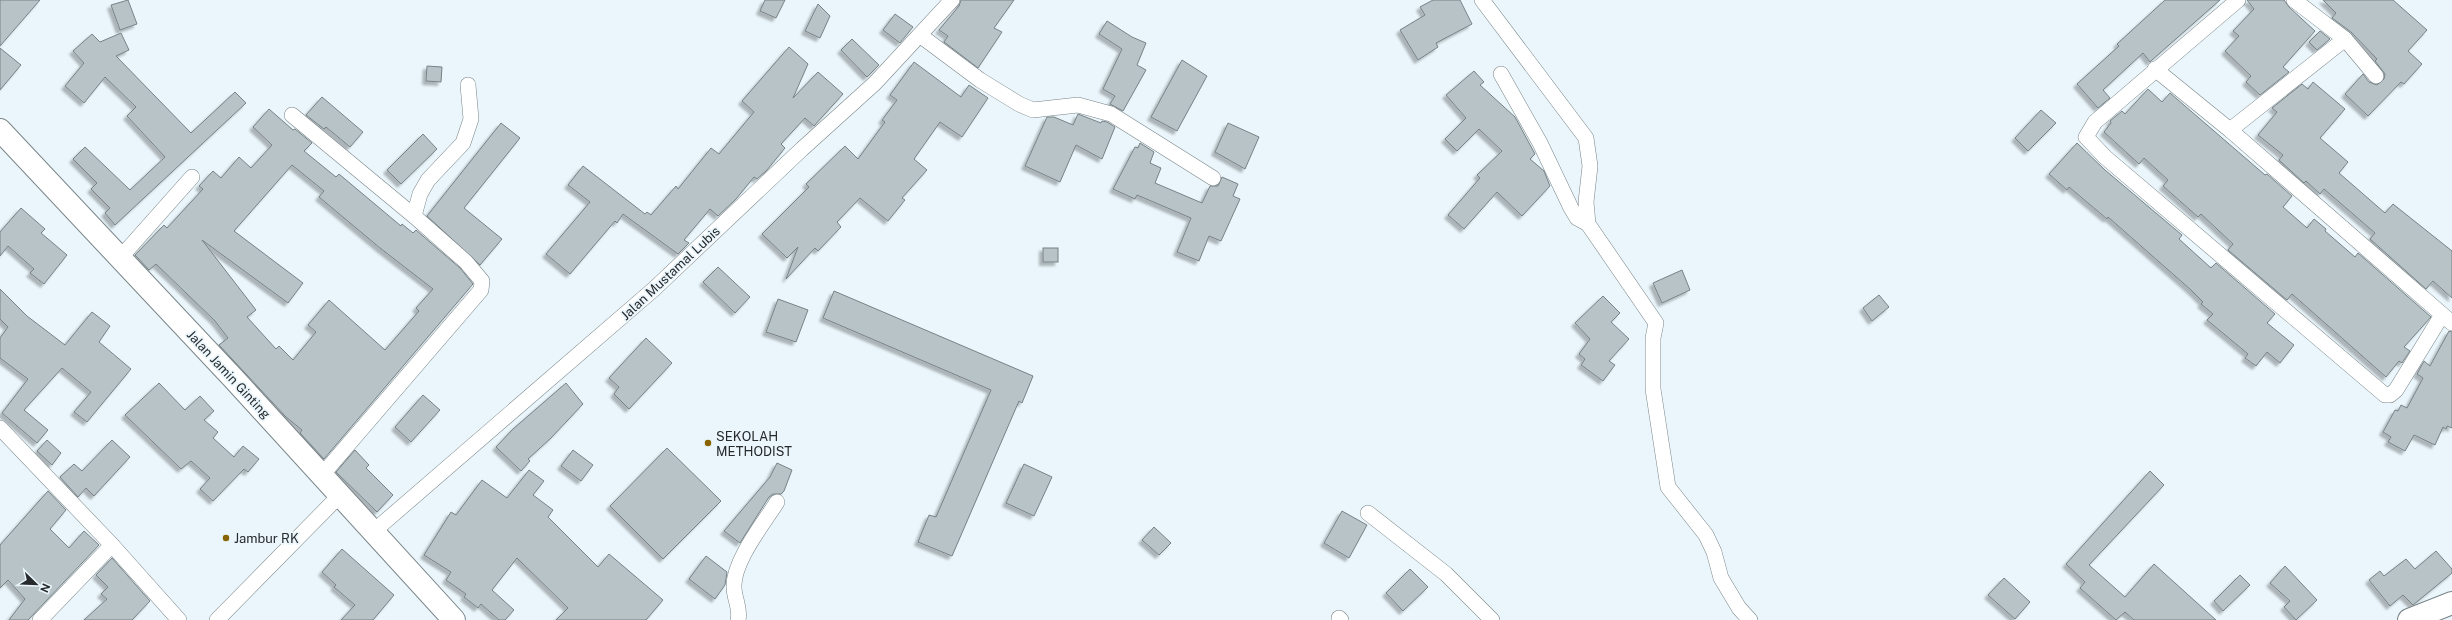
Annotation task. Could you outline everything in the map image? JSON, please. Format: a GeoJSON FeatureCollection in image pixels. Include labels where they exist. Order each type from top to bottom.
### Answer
{"type":"FeatureCollection","features":[{"type":"Feature","properties":{"kind":"main road","name":"Jalan Jamin Ginting"},"geometry":{"type":"LineString","coordinates":[[0,130],[374,531],[454,620]]}},
{"type":"Feature","properties":{"kind":"main road"},"geometry":{"type":"LineString","coordinates":[[2409,620],[2452,603]]}},
{"type":"Feature","properties":{"kind":"street","name":"Jalan Mustamal Lubis"},"geometry":{"type":"LineString","coordinates":[[374,531],[654,289],[802,149],[876,84],[952,0]]}},
{"type":"Feature","properties":{"kind":"street"},"geometry":{"type":"LineString","coordinates":[[1482,0],[1586,138],[1590,166],[1586,202],[1588,224]]}},
{"type":"Feature","properties":{"kind":"street"},"geometry":{"type":"LineString","coordinates":[[2155,69],[2230,130],[2447,319],[2396,390],[2390,395],[2385,395],[2105,157],[2086,137],[2087,132],[2095,122],[2155,69],[2238,0]]}},
{"type":"Feature","properties":{"kind":"street"},"geometry":{"type":"LineString","coordinates":[[2294,0],[2345,39],[2376,76]]}},
{"type":"Feature","properties":{"kind":"street"},"geometry":{"type":"LineString","coordinates":[[921,36],[980,80],[1019,104],[1033,110],[1078,105],[1111,114],[1213,178]]}},
{"type":"Feature","properties":{"kind":"street"},"geometry":{"type":"LineString","coordinates":[[2230,130],[2345,39]]}},
{"type":"Feature","properties":{"kind":"street"},"geometry":{"type":"LineString","coordinates":[[1501,74],[1540,143],[1577,218],[1588,224],[1656,323],[1653,338],[1653,389],[1668,487],[1706,535],[1714,552],[1722,578],[1739,608],[1750,620]]}},
{"type":"Feature","properties":{"kind":"street"},"geometry":{"type":"LineString","coordinates":[[414,216],[420,194],[428,180],[463,143],[471,119],[468,85]]}},
{"type":"Feature","properties":{"kind":"street"},"geometry":{"type":"LineString","coordinates":[[292,115],[414,216],[475,273],[482,282],[481,290],[322,475]]}},
{"type":"Feature","properties":{"kind":"street"},"geometry":{"type":"LineString","coordinates":[[120,258],[192,177]]}},
{"type":"Feature","properties":{"kind":"street"},"geometry":{"type":"LineString","coordinates":[[0,428],[112,544],[179,620]]}},
{"type":"Feature","properties":{"kind":"street"},"geometry":{"type":"LineString","coordinates":[[217,620],[340,495]]}},
{"type":"Feature","properties":{"kind":"street"},"geometry":{"type":"LineString","coordinates":[[738,620],[740,613],[734,587],[736,573],[742,559],[777,502]]}},
{"type":"Feature","properties":{"kind":"street"},"geometry":{"type":"LineString","coordinates":[[1368,513],[1446,574],[1492,620]]}},
{"type":"Feature","properties":{"kind":"street"},"geometry":{"type":"LineString","coordinates":[[40,620],[112,544]]}},
{"type":"Feature","properties":{"kind":"building"},"geometry":{"type":"Polygon","coordinates":[[[0,0],[40,0],[0,46],[0,0]]]}},
{"type":"Feature","properties":{"kind":"building"},"geometry":{"type":"Polygon","coordinates":[[[128,0],[137,24],[120,30],[111,5],[128,0]]]}},
{"type":"Feature","properties":{"kind":"building"},"geometry":{"type":"Polygon","coordinates":[[[765,0],[785,0],[776,18],[760,11],[765,0]]]}},
{"type":"Feature","properties":{"kind":"building"},"geometry":{"type":"Polygon","coordinates":[[[961,0],[1014,0],[994,28],[1002,32],[978,68],[944,42],[948,36],[939,30],[959,6],[961,0]]]}},
{"type":"Feature","properties":{"kind":"building"},"geometry":{"type":"Polygon","coordinates":[[[1433,0],[1460,0],[1472,24],[1436,43],[1438,47],[1418,60],[1400,30],[1425,15],[1420,7],[1433,0]]]}},
{"type":"Feature","properties":{"kind":"building"},"geometry":{"type":"Polygon","coordinates":[[[2165,0],[2220,0],[2150,62],[2143,53],[2103,90],[2110,98],[2098,108],[2077,84],[2119,46],[2117,44],[2165,0]]]}},
{"type":"Feature","properties":{"kind":"building"},"geometry":{"type":"Polygon","coordinates":[[[2247,0],[2284,0],[2289,7],[2315,31],[2283,67],[2289,72],[2260,95],[2246,82],[2251,76],[2225,51],[2239,36],[2233,31],[2254,9],[2247,0]]]}},
{"type":"Feature","properties":{"kind":"building"},"geometry":{"type":"Polygon","coordinates":[[[2323,0],[2393,0],[2427,30],[2408,51],[2422,64],[2404,84],[2401,82],[2368,116],[2345,94],[2363,74],[2369,82],[2377,85],[2384,79],[2385,74],[2375,61],[2377,59],[2351,32],[2332,18],[2336,13],[2323,0]]]}},
{"type":"Feature","properties":{"kind":"building"},"geometry":{"type":"Polygon","coordinates":[[[818,4],[830,16],[820,38],[805,31],[818,4]]]}},
{"type":"Feature","properties":{"kind":"building"},"geometry":{"type":"Polygon","coordinates":[[[895,14],[913,27],[900,43],[883,30],[895,14]]]}},
{"type":"Feature","properties":{"kind":"building"},"geometry":{"type":"Polygon","coordinates":[[[1107,21],[1132,37],[1146,43],[1137,65],[1146,70],[1123,111],[1110,104],[1115,96],[1103,89],[1122,49],[1099,34],[1107,21]]]}},
{"type":"Feature","properties":{"kind":"building"},"geometry":{"type":"Polygon","coordinates":[[[2320,31],[2330,39],[2317,50],[2309,42],[2320,31]]]}},
{"type":"Feature","properties":{"kind":"building"},"geometry":{"type":"Polygon","coordinates":[[[121,33],[129,50],[116,56],[191,133],[235,92],[246,103],[115,225],[105,213],[110,208],[91,189],[97,183],[73,159],[85,147],[130,190],[165,157],[127,116],[136,107],[105,77],[84,103],[65,86],[84,63],[73,51],[92,34],[100,42],[121,33]]]}},
{"type":"Feature","properties":{"kind":"building"},"geometry":{"type":"Polygon","coordinates":[[[852,39],[879,65],[867,77],[841,50],[852,39]]]}},
{"type":"Feature","properties":{"kind":"building"},"geometry":{"type":"Polygon","coordinates":[[[789,47],[808,64],[793,98],[818,72],[843,94],[814,126],[805,118],[781,144],[785,148],[767,170],[757,179],[754,177],[736,199],[718,216],[710,209],[684,240],[689,243],[678,254],[623,214],[617,223],[615,221],[570,274],[546,254],[590,202],[568,185],[583,166],[645,214],[647,212],[651,215],[676,186],[678,189],[711,148],[719,154],[754,112],[742,101],[789,47]]]}},
{"type":"Feature","properties":{"kind":"building"},"geometry":{"type":"Polygon","coordinates":[[[0,48],[21,65],[0,90],[0,48]]]}},
{"type":"Feature","properties":{"kind":"building"},"geometry":{"type":"Polygon","coordinates":[[[1182,60],[1207,76],[1177,131],[1151,117],[1182,60]]]}},
{"type":"Feature","properties":{"kind":"building"},"geometry":{"type":"Polygon","coordinates":[[[914,62],[961,97],[969,85],[988,98],[962,137],[940,122],[914,159],[927,170],[902,198],[905,200],[888,221],[860,198],[837,222],[841,227],[818,251],[815,248],[786,279],[798,247],[787,258],[762,234],[809,187],[806,184],[845,146],[858,159],[885,122],[882,120],[897,100],[890,95],[914,62]]]}},
{"type":"Feature","properties":{"kind":"building"},"geometry":{"type":"Polygon","coordinates":[[[427,66],[442,67],[441,82],[426,81],[427,66]]]}},
{"type":"Feature","properties":{"kind":"building"},"geometry":{"type":"Polygon","coordinates":[[[1474,71],[1484,82],[1480,85],[1515,117],[1535,154],[1530,159],[1544,171],[1550,186],[1522,216],[1497,192],[1464,229],[1448,215],[1480,178],[1477,175],[1502,151],[1479,129],[1457,151],[1445,139],[1466,118],[1446,95],[1474,71]]]}},
{"type":"Feature","properties":{"kind":"building"},"geometry":{"type":"Polygon","coordinates":[[[2313,82],[2345,109],[2320,138],[2348,162],[2339,173],[2385,213],[2393,204],[2452,251],[2452,298],[2433,281],[2426,289],[2370,239],[2375,233],[2324,189],[2320,194],[2306,181],[2304,183],[2279,160],[2283,155],[2258,135],[2277,112],[2272,108],[2302,84],[2308,89],[2313,82]]]}},
{"type":"Feature","properties":{"kind":"building"},"geometry":{"type":"Polygon","coordinates":[[[2148,89],[2162,102],[2170,93],[2265,175],[2267,174],[2292,196],[2283,207],[2307,228],[2314,219],[2326,229],[2325,231],[2355,257],[2358,253],[2431,317],[2404,347],[2410,351],[2402,363],[2399,361],[2386,377],[2292,294],[2287,300],[2228,250],[2233,244],[2201,214],[2198,217],[2163,186],[2168,180],[2144,158],[2139,164],[2104,132],[2111,123],[2110,121],[2122,111],[2125,114],[2148,89]]]}},
{"type":"Feature","properties":{"kind":"building"},"geometry":{"type":"Polygon","coordinates":[[[322,97],[363,132],[350,147],[326,127],[324,129],[306,115],[322,97]]]}},
{"type":"Feature","properties":{"kind":"building"},"geometry":{"type":"Polygon","coordinates":[[[269,109],[293,130],[295,129],[312,143],[304,151],[336,177],[339,174],[401,226],[402,224],[413,233],[416,230],[460,268],[473,284],[324,459],[300,433],[302,430],[286,417],[219,345],[228,338],[215,321],[156,264],[149,270],[135,255],[164,225],[167,228],[203,189],[199,186],[213,171],[221,178],[239,157],[251,168],[272,145],[253,127],[269,109]],[[292,165],[234,231],[303,283],[288,303],[202,240],[256,310],[247,317],[276,349],[279,346],[293,360],[316,332],[308,325],[329,300],[385,350],[419,311],[416,308],[433,289],[380,248],[319,197],[324,191],[292,165]]]}},
{"type":"Feature","properties":{"kind":"building"},"geometry":{"type":"Polygon","coordinates":[[[2041,110],[2056,123],[2028,151],[2015,138],[2041,110]]]}},
{"type":"Feature","properties":{"kind":"building"},"geometry":{"type":"Polygon","coordinates":[[[1078,114],[1101,123],[1102,121],[1107,122],[1115,127],[1102,159],[1076,145],[1060,182],[1025,166],[1047,117],[1054,117],[1073,125],[1078,114]]]}},
{"type":"Feature","properties":{"kind":"building"},"geometry":{"type":"Polygon","coordinates":[[[501,123],[520,138],[464,208],[502,239],[480,265],[427,216],[501,123]]]}},
{"type":"Feature","properties":{"kind":"building"},"geometry":{"type":"Polygon","coordinates":[[[1228,123],[1259,137],[1245,169],[1215,152],[1228,123]]]}},
{"type":"Feature","properties":{"kind":"building"},"geometry":{"type":"Polygon","coordinates":[[[423,134],[437,149],[401,184],[387,170],[423,134]]]}},
{"type":"Feature","properties":{"kind":"building"},"geometry":{"type":"Polygon","coordinates":[[[1140,143],[1154,152],[1150,163],[1161,168],[1155,183],[1202,203],[1210,186],[1218,186],[1222,177],[1238,184],[1233,196],[1240,199],[1221,241],[1209,236],[1199,261],[1177,252],[1191,218],[1137,195],[1135,199],[1113,189],[1135,147],[1138,148],[1140,143]]]}},
{"type":"Feature","properties":{"kind":"building"},"geometry":{"type":"Polygon","coordinates":[[[2077,143],[2105,170],[2182,235],[2179,239],[2211,268],[2216,263],[2275,314],[2267,323],[2294,345],[2280,363],[2267,352],[2256,366],[2245,358],[2248,354],[2207,320],[2213,314],[2201,304],[2203,302],[2191,290],[2108,217],[2107,219],[2069,187],[2067,190],[2049,174],[2077,143]]]}},
{"type":"Feature","properties":{"kind":"building"},"geometry":{"type":"Polygon","coordinates":[[[21,208],[45,229],[41,233],[67,255],[44,284],[30,273],[34,269],[8,246],[0,256],[0,232],[21,208]]]}},
{"type":"Feature","properties":{"kind":"building"},"geometry":{"type":"Polygon","coordinates":[[[1043,248],[1058,248],[1058,262],[1043,262],[1043,248]]]}},
{"type":"Feature","properties":{"kind":"building"},"geometry":{"type":"Polygon","coordinates":[[[718,267],[750,297],[735,313],[703,282],[718,267]]]}},
{"type":"Feature","properties":{"kind":"building"},"geometry":{"type":"Polygon","coordinates":[[[1682,270],[1690,290],[1662,303],[1653,283],[1682,270]]]}},
{"type":"Feature","properties":{"kind":"building"},"geometry":{"type":"Polygon","coordinates":[[[0,289],[27,316],[65,345],[92,312],[110,326],[99,342],[131,369],[87,422],[74,412],[91,392],[62,368],[24,410],[48,430],[37,443],[2,413],[28,379],[0,358],[0,338],[8,327],[0,319],[0,289]]]}},
{"type":"Feature","properties":{"kind":"building"},"geometry":{"type":"Polygon","coordinates":[[[834,291],[1033,376],[1022,403],[1019,401],[952,556],[918,542],[929,515],[936,517],[991,390],[823,318],[834,291]]]}},
{"type":"Feature","properties":{"kind":"building"},"geometry":{"type":"Polygon","coordinates":[[[1879,295],[1889,307],[1872,321],[1863,308],[1879,295]]]}},
{"type":"Feature","properties":{"kind":"building"},"geometry":{"type":"Polygon","coordinates":[[[1603,296],[1620,313],[1611,322],[1629,339],[1609,361],[1615,365],[1603,381],[1581,365],[1585,359],[1579,354],[1590,339],[1575,323],[1603,296]]]}},
{"type":"Feature","properties":{"kind":"building"},"geometry":{"type":"Polygon","coordinates":[[[778,299],[808,310],[796,342],[766,332],[778,299]]]}},
{"type":"Feature","properties":{"kind":"building"},"geometry":{"type":"Polygon","coordinates":[[[2449,331],[2452,332],[2452,428],[2447,426],[2446,429],[2443,427],[2435,445],[2414,435],[2405,451],[2388,442],[2391,437],[2383,432],[2395,410],[2398,411],[2401,405],[2407,408],[2423,378],[2417,374],[2424,361],[2430,366],[2449,331]]]}},
{"type":"Feature","properties":{"kind":"building"},"geometry":{"type":"Polygon","coordinates":[[[646,338],[672,363],[629,409],[614,394],[619,387],[609,378],[646,338]]]}},
{"type":"Feature","properties":{"kind":"building"},"geometry":{"type":"Polygon","coordinates":[[[159,383],[185,410],[200,396],[214,411],[204,420],[218,432],[213,438],[234,457],[243,446],[259,459],[248,472],[244,469],[213,501],[200,489],[210,478],[191,461],[181,469],[125,415],[159,383]]]}},
{"type":"Feature","properties":{"kind":"building"},"geometry":{"type":"Polygon","coordinates":[[[566,383],[583,404],[551,438],[528,459],[530,461],[521,471],[496,447],[513,429],[566,383]]]}},
{"type":"Feature","properties":{"kind":"building"},"geometry":{"type":"Polygon","coordinates":[[[423,395],[440,410],[411,442],[395,427],[423,395]]]}},
{"type":"Feature","properties":{"kind":"building"},"geometry":{"type":"Polygon","coordinates":[[[47,440],[61,453],[52,465],[37,451],[47,440]]]}},
{"type":"Feature","properties":{"kind":"building"},"geometry":{"type":"Polygon","coordinates":[[[112,440],[130,457],[94,496],[86,488],[78,497],[60,477],[74,464],[82,471],[112,440]]]}},
{"type":"Feature","properties":{"kind":"building"},"geometry":{"type":"Polygon","coordinates":[[[667,448],[721,501],[663,559],[610,506],[667,448]]]}},
{"type":"Feature","properties":{"kind":"building"},"geometry":{"type":"Polygon","coordinates":[[[355,450],[369,465],[366,468],[393,495],[377,512],[336,472],[355,450]]]}},
{"type":"Feature","properties":{"kind":"building"},"geometry":{"type":"Polygon","coordinates":[[[573,450],[593,465],[581,481],[561,466],[573,450]]]}},
{"type":"Feature","properties":{"kind":"building"},"geometry":{"type":"Polygon","coordinates":[[[777,463],[792,470],[784,491],[781,494],[773,494],[769,497],[740,543],[724,531],[770,477],[777,463]]]}},
{"type":"Feature","properties":{"kind":"building"},"geometry":{"type":"Polygon","coordinates":[[[1024,464],[1052,477],[1034,516],[1006,503],[1024,464]]]}},
{"type":"Feature","properties":{"kind":"building"},"geometry":{"type":"Polygon","coordinates":[[[529,470],[544,481],[533,495],[553,510],[548,517],[598,567],[609,554],[663,600],[646,620],[556,620],[568,608],[517,558],[492,590],[514,610],[505,620],[499,620],[481,604],[478,608],[464,597],[466,594],[446,580],[451,572],[424,555],[451,512],[456,515],[482,480],[507,498],[529,470]]]}},
{"type":"Feature","properties":{"kind":"building"},"geometry":{"type":"Polygon","coordinates":[[[2150,471],[2164,485],[2089,565],[2125,597],[2154,564],[2216,620],[2134,620],[2125,612],[2116,620],[2080,588],[2085,582],[2066,564],[2150,471]]]}},
{"type":"Feature","properties":{"kind":"building"},"geometry":{"type":"Polygon","coordinates":[[[48,491],[66,510],[50,529],[69,548],[84,531],[99,545],[28,620],[9,620],[25,599],[8,580],[0,588],[0,545],[48,491]]]}},
{"type":"Feature","properties":{"kind":"building"},"geometry":{"type":"Polygon","coordinates":[[[1342,511],[1367,525],[1349,558],[1324,543],[1342,511]]]}},
{"type":"Feature","properties":{"kind":"building"},"geometry":{"type":"Polygon","coordinates":[[[1154,527],[1171,543],[1159,555],[1142,540],[1154,527]]]}},
{"type":"Feature","properties":{"kind":"building"},"geometry":{"type":"Polygon","coordinates":[[[342,549],[394,595],[373,620],[341,620],[355,605],[334,587],[336,585],[322,572],[342,549]]]}},
{"type":"Feature","properties":{"kind":"building"},"geometry":{"type":"Polygon","coordinates":[[[2436,551],[2452,569],[2452,573],[2413,605],[2403,595],[2390,606],[2369,580],[2380,571],[2384,576],[2406,559],[2415,569],[2436,551]]]}},
{"type":"Feature","properties":{"kind":"building"},"geometry":{"type":"Polygon","coordinates":[[[706,556],[727,572],[725,585],[715,599],[689,579],[706,556]]]}},
{"type":"Feature","properties":{"kind":"building"},"geometry":{"type":"Polygon","coordinates":[[[112,558],[150,601],[132,620],[84,620],[107,599],[101,594],[108,587],[96,575],[112,558]]]}},
{"type":"Feature","properties":{"kind":"building"},"geometry":{"type":"Polygon","coordinates":[[[2285,566],[2317,600],[2296,620],[2284,607],[2290,601],[2270,583],[2285,566]]]}},
{"type":"Feature","properties":{"kind":"building"},"geometry":{"type":"Polygon","coordinates":[[[1410,569],[1428,587],[1403,611],[1386,593],[1410,569]]]}},
{"type":"Feature","properties":{"kind":"building"},"geometry":{"type":"Polygon","coordinates":[[[2240,575],[2250,585],[2223,611],[2214,601],[2240,575]]]}},
{"type":"Feature","properties":{"kind":"building"},"geometry":{"type":"Polygon","coordinates":[[[2004,578],[2030,602],[2015,619],[1988,595],[2004,578]]]}},
{"type":"Feature","properties":{"kind":"place","name":"SEKOLAH METHODIST"},"geometry":{"type":"Point","coordinates":[708,443]}},
{"type":"Feature","properties":{"kind":"place","name":"Jambur RK"},"geometry":{"type":"Point","coordinates":[226,538]}}]}
